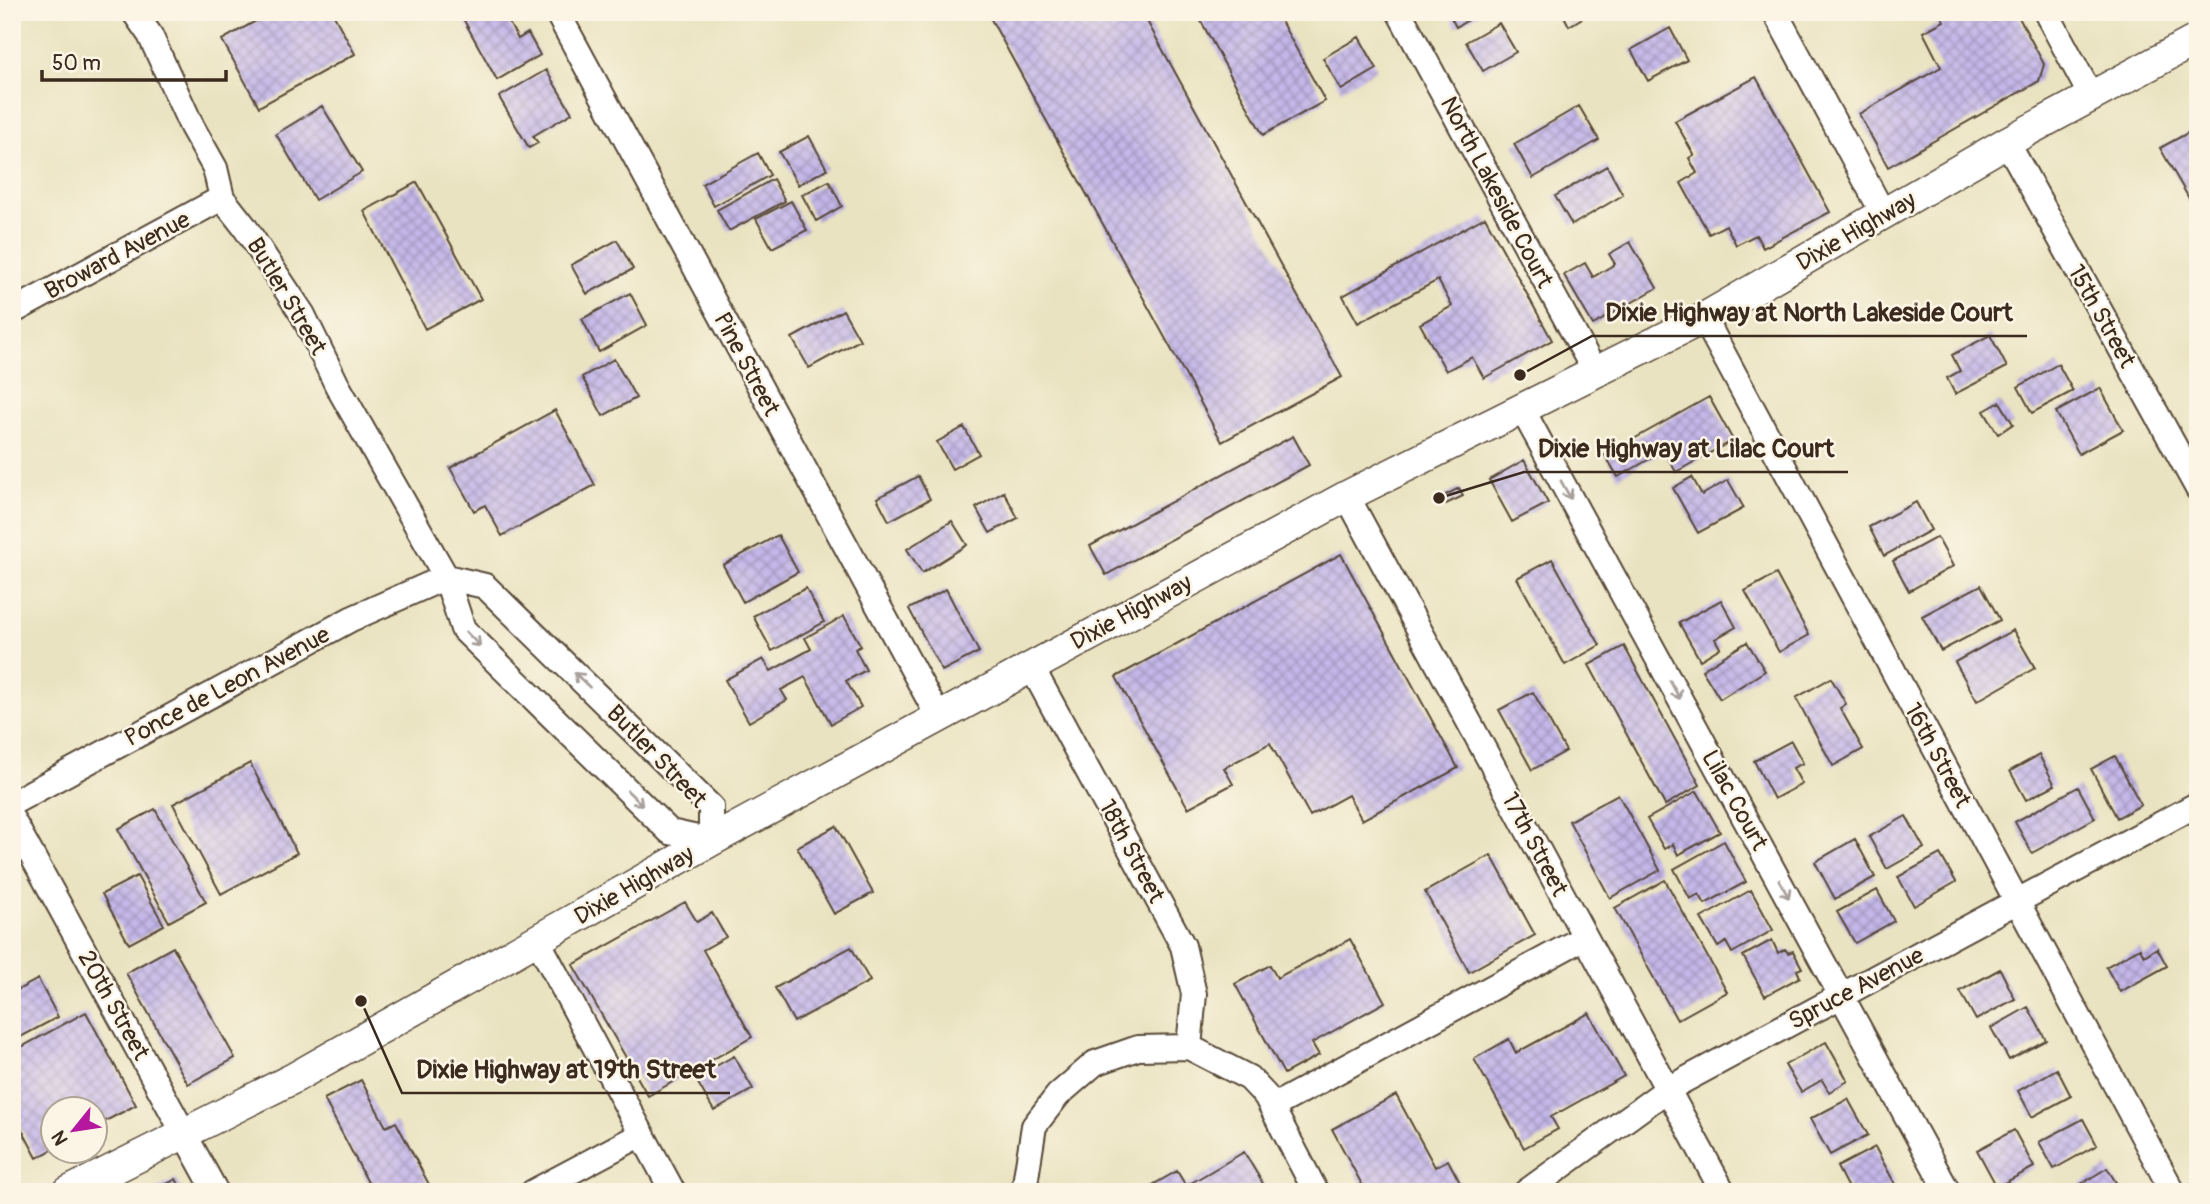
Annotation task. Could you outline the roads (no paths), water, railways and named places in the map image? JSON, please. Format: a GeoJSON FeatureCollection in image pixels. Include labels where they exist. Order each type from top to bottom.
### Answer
{"type":"FeatureCollection","features":[{"type":"Feature","properties":{"kind":"main road","name":"Dixie Highway"},"geometry":{"type":"LineString","coordinates":[[68,1192],[292,1079],[711,841],[1347,496],[1704,318],[2007,142],[2198,39]]}},
{"type":"Feature","properties":{"kind":"street","name":"Butler Street"},"geometry":{"type":"LineString","coordinates":[[134,12],[150,36],[192,127],[215,168],[222,198],[244,226],[303,315],[337,385],[446,578],[463,629],[670,832],[711,841],[711,807],[485,586],[446,578]]}},
{"type":"Feature","properties":{"kind":"street","name":"Pine Street"},"geometry":{"type":"LineString","coordinates":[[557,12],[938,716]]}},
{"type":"Feature","properties":{"kind":"street","name":"North Lakeside Court"},"geometry":{"type":"LineString","coordinates":[[1399,12],[1595,372]]}},
{"type":"Feature","properties":{"kind":"street"},"geometry":{"type":"LineString","coordinates":[[1774,12],[1884,215]]}},
{"type":"Feature","properties":{"kind":"street"},"geometry":{"type":"LineString","coordinates":[[2046,12],[2091,96]]}},
{"type":"Feature","properties":{"kind":"street","name":"15th Street"},"geometry":{"type":"LineString","coordinates":[[2007,142],[2198,489]]}},
{"type":"Feature","properties":{"kind":"street","name":"Broward Avenue"},"geometry":{"type":"LineString","coordinates":[[12,312],[222,198]]}},
{"type":"Feature","properties":{"kind":"street","name":"16th Street"},"geometry":{"type":"LineString","coordinates":[[1704,318],[2173,1192]]}},
{"type":"Feature","properties":{"kind":"street","name":"Lilac Court"},"geometry":{"type":"LineString","coordinates":[[1522,409],[1948,1192]]}},
{"type":"Feature","properties":{"kind":"street","name":"17th Street"},"geometry":{"type":"LineString","coordinates":[[1347,496],[1723,1192]]}},
{"type":"Feature","properties":{"kind":"street","name":"Ponce de Leon Avenue"},"geometry":{"type":"LineString","coordinates":[[12,803],[351,619],[446,578]]}},
{"type":"Feature","properties":{"kind":"street","name":"18th Street"},"geometry":{"type":"LineString","coordinates":[[1031,666],[1183,946],[1194,994],[1189,1047]]}},
{"type":"Feature","properties":{"kind":"street","name":"Spruce Avenue"},"geometry":{"type":"LineString","coordinates":[[1527,1192],[1668,1089],[2198,804]]}},
{"type":"Feature","properties":{"kind":"street","name":"20th Street"},"geometry":{"type":"LineString","coordinates":[[12,819],[216,1192]]}},
{"type":"Feature","properties":{"kind":"street"},"geometry":{"type":"LineString","coordinates":[[1272,1107],[1585,937]]}},
{"type":"Feature","properties":{"kind":"street"},"geometry":{"type":"LineString","coordinates":[[538,941],[673,1192]]}},
{"type":"Feature","properties":{"kind":"street"},"geometry":{"type":"LineString","coordinates":[[1026,1192],[1034,1126],[1058,1095],[1096,1063],[1138,1048],[1189,1047],[1249,1078],[1266,1096],[1316,1192]]}},
{"type":"Feature","properties":{"kind":"street"},"geometry":{"type":"LineString","coordinates":[[533,1192],[642,1134]]}},
{"type":"Feature","properties":{"kind":"place","name":"Dixie Highway at North Lakeside Court"},"geometry":{"type":"Point","coordinates":[1520,375]}},
{"type":"Feature","properties":{"kind":"place","name":"Dixie Highway at Lilac Court"},"geometry":{"type":"Point","coordinates":[1439,498]}},
{"type":"Feature","properties":{"kind":"place","name":"Dixie Highway at 19th Street"},"geometry":{"type":"Point","coordinates":[361,1001]}}]}
